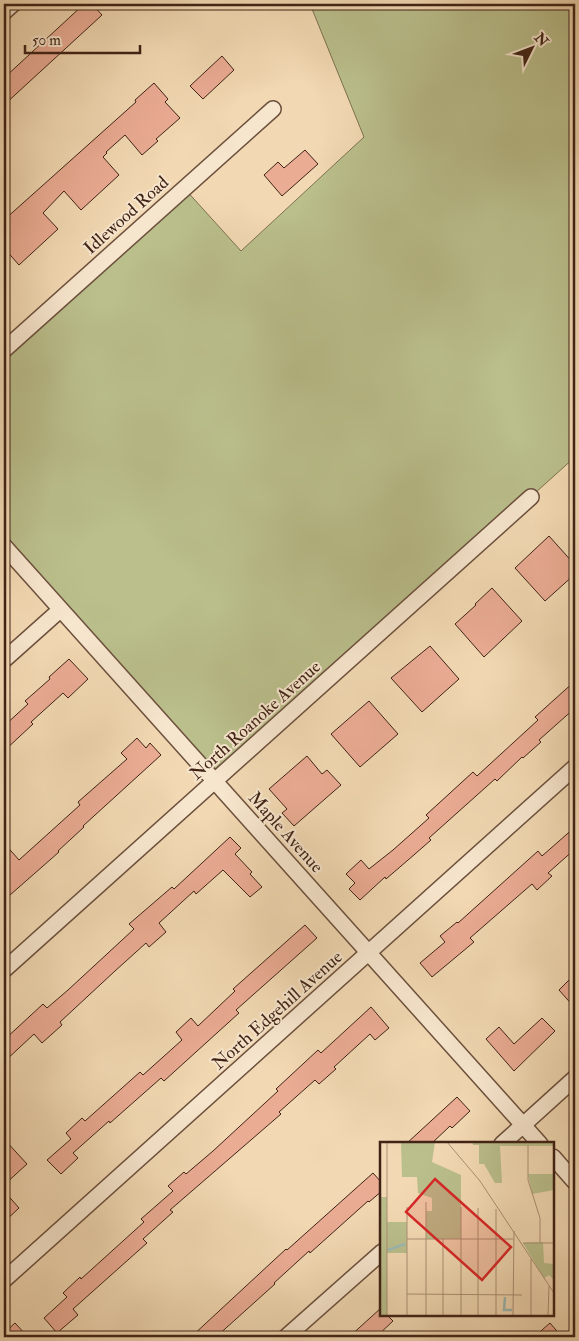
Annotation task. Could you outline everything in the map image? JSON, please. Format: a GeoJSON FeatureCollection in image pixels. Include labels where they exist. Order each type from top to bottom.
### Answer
{"type":"FeatureCollection","features":[{"type":"Feature","properties":{"kind":"street"},"geometry":{"type":"LineString","coordinates":[[4,12],[13,4]]}},
{"type":"Feature","properties":{"kind":"street","name":"Idlewood Road"},"geometry":{"type":"LineString","coordinates":[[4,350],[272,109]]}},
{"type":"Feature","properties":{"kind":"street","name":"North Roanoke Avenue"},"geometry":{"type":"LineString","coordinates":[[4,970],[531,497]]}},
{"type":"Feature","properties":{"kind":"street","name":"Maple Avenue"},"geometry":{"type":"LineString","coordinates":[[4,546],[538,1142]]}},
{"type":"Feature","properties":{"kind":"street"},"geometry":{"type":"LineString","coordinates":[[4,660],[60,610]]}},
{"type":"Feature","properties":{"kind":"street","name":"North Edgehill Avenue"},"geometry":{"type":"LineString","coordinates":[[4,1280],[575,768]]}},
{"type":"Feature","properties":{"kind":"street"},"geometry":{"type":"LineString","coordinates":[[504,1142],[575,1078]]}},
{"type":"Feature","properties":{"kind":"street"},"geometry":{"type":"LineString","coordinates":[[554,1158],[575,1182]]}},
{"type":"Feature","properties":{"kind":"street"},"geometry":{"type":"LineString","coordinates":[[286,1337],[380,1254]]}},
{"type":"Feature","properties":{"kind":"green space"},"geometry":{"type":"Polygon","coordinates":[[[310,4],[575,4],[575,457],[215,781],[4,546],[4,350],[184,188],[241,251],[364,137],[310,4]]]}},
{"type":"Feature","properties":{"kind":"building"},"geometry":{"type":"Polygon","coordinates":[[[84,4],[92,4],[102,15],[4,105],[4,78],[84,4]]]}},
{"type":"Feature","properties":{"kind":"building"},"geometry":{"type":"Polygon","coordinates":[[[222,56],[234,70],[203,99],[190,86],[222,56]]]}},
{"type":"Feature","properties":{"kind":"building"},"geometry":{"type":"Polygon","coordinates":[[[154,83],[168,99],[165,102],[180,118],[156,139],[158,141],[142,155],[125,135],[106,152],[103,157],[119,175],[81,210],[64,191],[43,213],[58,229],[19,265],[4,248],[4,220],[136,102],[135,100],[154,83]]]}},
{"type":"Feature","properties":{"kind":"building"},"geometry":{"type":"Polygon","coordinates":[[[305,150],[318,164],[282,196],[264,175],[278,162],[284,168],[305,150]]]}},
{"type":"Feature","properties":{"kind":"building"},"geometry":{"type":"Polygon","coordinates":[[[549,536],[575,565],[575,574],[545,601],[515,568],[549,536]]]}},
{"type":"Feature","properties":{"kind":"building"},"geometry":{"type":"Polygon","coordinates":[[[492,588],[522,621],[484,657],[455,624],[492,588]]]}},
{"type":"Feature","properties":{"kind":"building"},"geometry":{"type":"Polygon","coordinates":[[[430,646],[459,679],[422,712],[391,678],[430,646]]]}},
{"type":"Feature","properties":{"kind":"building"},"geometry":{"type":"Polygon","coordinates":[[[69,659],[88,679],[68,698],[63,693],[31,722],[33,724],[4,751],[4,726],[28,704],[25,701],[69,659]]]}},
{"type":"Feature","properties":{"kind":"building"},"geometry":{"type":"Polygon","coordinates":[[[575,681],[575,708],[539,740],[541,742],[497,781],[495,779],[429,838],[431,840],[360,900],[349,889],[355,883],[346,874],[361,860],[369,869],[393,850],[429,818],[426,815],[473,772],[477,776],[538,720],[535,717],[575,681]]]}},
{"type":"Feature","properties":{"kind":"building"},"geometry":{"type":"Polygon","coordinates":[[[369,701],[398,734],[360,767],[331,734],[369,701]]]}},
{"type":"Feature","properties":{"kind":"building"},"geometry":{"type":"Polygon","coordinates":[[[137,738],[146,748],[150,743],[161,755],[83,826],[59,852],[10,895],[4,888],[4,843],[19,860],[80,805],[78,802],[127,759],[121,753],[137,738]]]}},
{"type":"Feature","properties":{"kind":"building"},"geometry":{"type":"Polygon","coordinates":[[[307,756],[322,774],[327,770],[341,785],[294,826],[282,813],[287,809],[269,789],[307,756]]]}},
{"type":"Feature","properties":{"kind":"building"},"geometry":{"type":"Polygon","coordinates":[[[575,827],[575,849],[548,873],[552,876],[537,890],[532,884],[470,938],[474,942],[432,977],[420,963],[445,942],[440,936],[458,923],[538,851],[542,856],[575,827]]]}},
{"type":"Feature","properties":{"kind":"building"},"geometry":{"type":"Polygon","coordinates":[[[230,837],[241,848],[235,854],[252,872],[250,874],[262,887],[250,897],[223,870],[196,894],[194,891],[159,923],[166,932],[149,947],[146,943],[60,1022],[62,1025],[42,1043],[34,1034],[4,1062],[4,1040],[43,1004],[47,1008],[68,990],[134,929],[129,924],[172,887],[174,889],[230,837]]]}},
{"type":"Feature","properties":{"kind":"building"},"geometry":{"type":"Polygon","coordinates":[[[305,925],[317,938],[236,1010],[239,1013],[164,1081],[161,1078],[73,1153],[78,1158],[61,1174],[47,1160],[71,1139],[66,1133],[82,1118],[85,1121],[140,1072],[143,1075],[182,1040],[176,1032],[191,1018],[198,1026],[235,991],[233,989],[305,925]]]}},
{"type":"Feature","properties":{"kind":"building"},"geometry":{"type":"Polygon","coordinates":[[[575,974],[575,1008],[559,990],[575,974]]]}},
{"type":"Feature","properties":{"kind":"building"},"geometry":{"type":"Polygon","coordinates":[[[371,1007],[389,1028],[375,1040],[370,1034],[334,1067],[336,1069],[319,1084],[315,1080],[279,1112],[281,1114],[170,1210],[173,1212],[143,1239],[147,1243],[73,1309],[78,1315],[57,1333],[44,1318],[67,1297],[63,1293],[144,1222],[141,1219],[173,1191],[168,1186],[184,1172],[186,1174],[213,1151],[278,1091],[276,1089],[318,1050],[321,1053],[371,1007]]]}},
{"type":"Feature","properties":{"kind":"building"},"geometry":{"type":"Polygon","coordinates":[[[542,1018],[555,1031],[514,1071],[486,1039],[499,1027],[514,1044],[542,1018]]]}},
{"type":"Feature","properties":{"kind":"building"},"geometry":{"type":"Polygon","coordinates":[[[457,1097],[470,1111],[433,1142],[408,1142],[457,1097]]]}},
{"type":"Feature","properties":{"kind":"building"},"geometry":{"type":"Polygon","coordinates":[[[4,1139],[27,1164],[4,1185],[4,1139]]]}},
{"type":"Feature","properties":{"kind":"building"},"geometry":{"type":"Polygon","coordinates":[[[373,1173],[380,1181],[380,1193],[368,1201],[310,1253],[309,1251],[216,1337],[191,1337],[286,1249],[373,1173]]]}},
{"type":"Feature","properties":{"kind":"building"},"geometry":{"type":"Polygon","coordinates":[[[4,1191],[19,1208],[4,1222],[4,1191]]]}},
{"type":"Feature","properties":{"kind":"building"},"geometry":{"type":"Polygon","coordinates":[[[380,1309],[380,1316],[388,1316],[393,1321],[376,1337],[349,1337],[380,1309]]]}},
{"type":"Feature","properties":{"kind":"building"},"geometry":{"type":"Polygon","coordinates":[[[15,1323],[28,1337],[4,1337],[4,1333],[15,1323]]]}},
{"type":"Feature","properties":{"kind":"building"},"geometry":{"type":"Polygon","coordinates":[[[550,1323],[562,1337],[534,1337],[550,1323]]]}}]}
